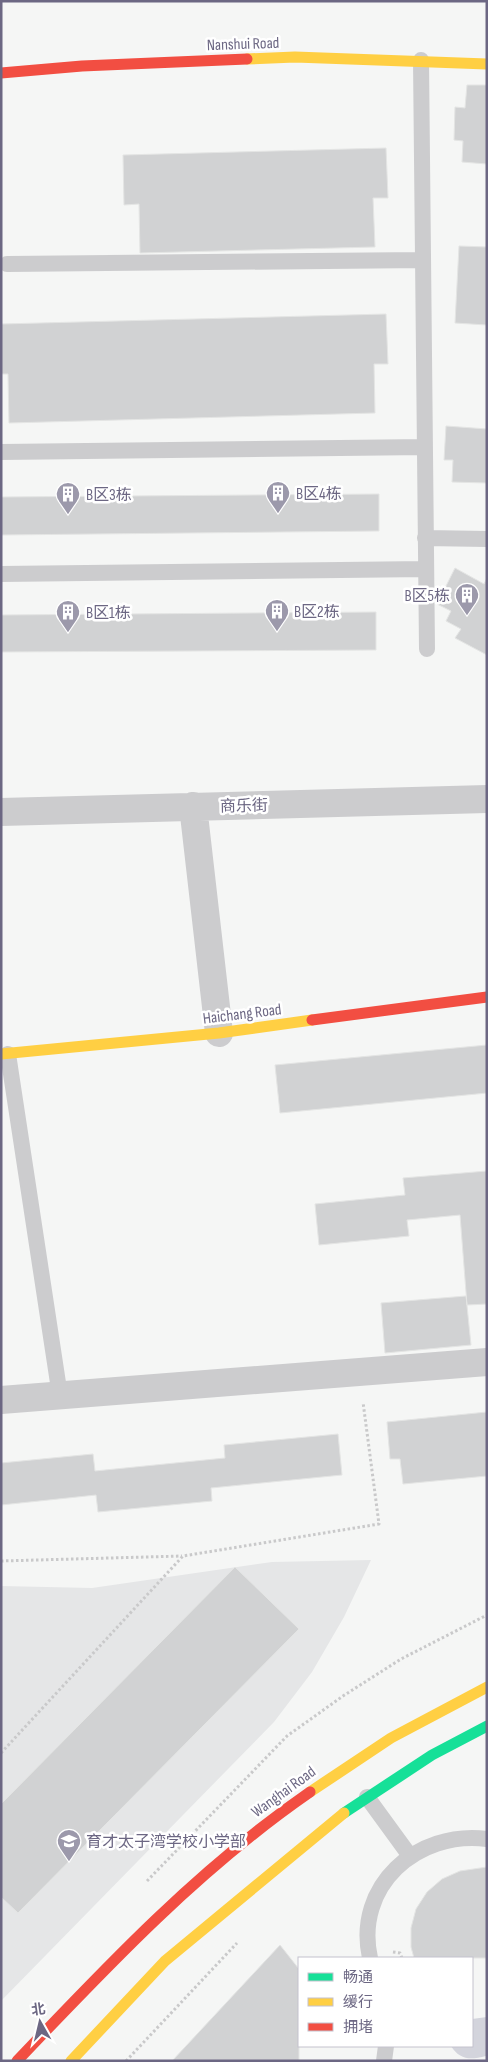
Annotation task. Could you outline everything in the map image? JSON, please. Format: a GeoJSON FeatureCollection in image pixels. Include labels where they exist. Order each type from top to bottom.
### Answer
{"type":"FeatureCollection","features":[{"type":"Feature","properties":{"kind":"main road","name":"Nanshui Road"},"geometry":{"type":"LineString","coordinates":[[1,73],[82,66],[285,58],[422,60],[487,64]]}},
{"type":"Feature","properties":{"kind":"main road","name":"Haichang Road"},"geometry":{"type":"LineString","coordinates":[[4,1054],[219,1033],[487,997]]}},
{"type":"Feature","properties":{"kind":"main road","name":"Wanghai Road"},"geometry":{"type":"LineString","coordinates":[[17,2061],[134,1938],[245,1840],[344,1766],[446,1706],[487,1687]]}},
{"type":"Feature","properties":{"kind":"main road"},"geometry":{"type":"LineString","coordinates":[[71,2061],[165,1961],[279,1865],[350,1808],[432,1755],[487,1726]]}},
{"type":"Feature","properties":{"kind":"street","name":"商乐街"},"geometry":{"type":"LineString","coordinates":[[1,812],[487,799]]}},
{"type":"Feature","properties":{"kind":"street"},"geometry":{"type":"LineString","coordinates":[[193,806],[219,1033]]}},
{"type":"Feature","properties":{"kind":"street"},"geometry":{"type":"LineString","coordinates":[[1,1400],[487,1362]]}},
{"type":"Feature","properties":{"kind":"lane"},"geometry":{"type":"LineString","coordinates":[[422,60],[427,649]]}},
{"type":"Feature","properties":{"kind":"lane"},"geometry":{"type":"LineString","coordinates":[[8,264],[423,260]]}},
{"type":"Feature","properties":{"kind":"lane"},"geometry":{"type":"LineString","coordinates":[[1,452],[425,447]]}},
{"type":"Feature","properties":{"kind":"lane"},"geometry":{"type":"LineString","coordinates":[[425,538],[487,539]]}},
{"type":"Feature","properties":{"kind":"lane"},"geometry":{"type":"LineString","coordinates":[[1,574],[426,569]]}},
{"type":"Feature","properties":{"kind":"lane"},"geometry":{"type":"LineString","coordinates":[[4,1054],[60,1396]]}},
{"type":"Feature","properties":{"kind":"lane"},"geometry":{"type":"LineString","coordinates":[[367,1797],[410,1856]]}},
{"type":"Feature","properties":{"kind":"lane"},"geometry":{"type":"LineString","coordinates":[[370,1957],[367,1946],[368,1919],[378,1893],[390,1875],[410,1856],[437,1842],[466,1836],[487,1839]]}},
{"type":"Feature","properties":{"kind":"lane"},"geometry":{"type":"LineString","coordinates":[[384,2061],[386,2047]]}},
{"type":"Feature","properties":{"kind":"path"},"geometry":{"type":"LineString","coordinates":[[1,1561],[183,1556],[379,1524],[360,1371]]}},
{"type":"Feature","properties":{"kind":"path"},"geometry":{"type":"LineString","coordinates":[[1,1753],[183,1556]]}},
{"type":"Feature","properties":{"kind":"path"},"geometry":{"type":"LineString","coordinates":[[144,1884],[287,1736],[343,1696],[402,1659],[487,1615]]}},
{"type":"Feature","properties":{"kind":"shaded area","name":"育才太子湾学校小学部"},"geometry":{"type":"Polygon","coordinates":[[[371,1560],[344,1617],[312,1672],[274,1722],[1,2001],[1,1586],[92,1588],[272,1562],[371,1560]]]}},
{"type":"Feature","properties":{"kind":"shaded area"},"geometry":{"type":"Polygon","coordinates":[[[487,2017],[486,2056],[466,2058],[454,2051],[452,2047],[473,2047],[473,2019],[487,2017]]]}},
{"type":"Feature","properties":{"kind":"building"},"geometry":{"type":"Polygon","coordinates":[[[467,85],[487,85],[487,164],[462,162],[463,141],[454,140],[455,107],[465,108],[467,85]]]}},
{"type":"Feature","properties":{"kind":"building"},"geometry":{"type":"Polygon","coordinates":[[[386,148],[388,198],[373,198],[375,247],[140,253],[139,204],[124,205],[123,155],[386,148]]]}},
{"type":"Feature","properties":{"kind":"building"},"geometry":{"type":"Polygon","coordinates":[[[459,246],[487,247],[487,325],[455,323],[459,246]]]}},
{"type":"Feature","properties":{"kind":"building"},"geometry":{"type":"Polygon","coordinates":[[[386,314],[388,364],[374,364],[375,413],[9,423],[8,374],[1,374],[1,324],[386,314]]]}},
{"type":"Feature","properties":{"kind":"building"},"geometry":{"type":"Polygon","coordinates":[[[446,426],[487,429],[487,483],[452,482],[453,460],[444,460],[446,426]]]}},
{"type":"Feature","properties":{"kind":"building"},"geometry":{"type":"Polygon","coordinates":[[[379,494],[379,531],[1,535],[1,497],[379,494]]]}},
{"type":"Feature","properties":{"kind":"building","name":"B区5栋"},"geometry":{"type":"Polygon","coordinates":[[[455,568],[484,584],[487,578],[487,655],[455,638],[461,629],[446,621],[451,611],[437,604],[455,568]]]}},
{"type":"Feature","properties":{"kind":"building"},"geometry":{"type":"Polygon","coordinates":[[[376,612],[376,650],[1,652],[1,615],[376,612]]]}},
{"type":"Feature","properties":{"kind":"building"},"geometry":{"type":"Polygon","coordinates":[[[487,1045],[487,1093],[280,1113],[275,1065],[487,1045]]]}},
{"type":"Feature","properties":{"kind":"building"},"geometry":{"type":"Polygon","coordinates":[[[487,1171],[487,1304],[467,1305],[460,1215],[407,1220],[409,1236],[319,1245],[315,1204],[405,1195],[403,1178],[487,1171]]]}},
{"type":"Feature","properties":{"kind":"building"},"geometry":{"type":"Polygon","coordinates":[[[466,1296],[471,1345],[385,1353],[381,1303],[466,1296]]]}},
{"type":"Feature","properties":{"kind":"building"},"geometry":{"type":"Polygon","coordinates":[[[487,1412],[487,1476],[403,1484],[400,1459],[390,1459],[387,1422],[487,1412]]]}},
{"type":"Feature","properties":{"kind":"building"},"geometry":{"type":"Polygon","coordinates":[[[338,1434],[342,1475],[211,1488],[212,1501],[98,1512],[96,1495],[1,1505],[1,1463],[93,1454],[95,1471],[225,1458],[224,1445],[338,1434]]]}},
{"type":"Feature","properties":{"kind":"building"},"geometry":{"type":"Polygon","coordinates":[[[235,1567],[299,1629],[18,1913],[1,1897],[1,1804],[235,1567]]]}},
{"type":"Feature","properties":{"kind":"building"},"geometry":{"type":"Polygon","coordinates":[[[487,1867],[487,1958],[414,1957],[411,1947],[411,1928],[416,1909],[427,1892],[442,1879],[460,1871],[487,1867]]]}},
{"type":"Feature","properties":{"kind":"building"},"geometry":{"type":"Polygon","coordinates":[[[280,1945],[298,1968],[299,2061],[172,2061],[280,1945]]]}},
{"type":"Feature","properties":{"kind":"traffic: fast"},"geometry":{"type":"LineString","coordinates":[[344,1813],[432,1755],[487,1726]]}},
{"type":"Feature","properties":{"kind":"traffic: slow"},"geometry":{"type":"LineString","coordinates":[[247,59],[295,57],[487,64]]}},
{"type":"Feature","properties":{"kind":"traffic: slow"},"geometry":{"type":"LineString","coordinates":[[1,1054],[219,1033],[312,1020]]}},
{"type":"Feature","properties":{"kind":"traffic: slow"},"geometry":{"type":"LineString","coordinates":[[310,1792],[391,1738],[487,1687]]}},
{"type":"Feature","properties":{"kind":"traffic: slow"},"geometry":{"type":"LineString","coordinates":[[71,2061],[165,1961],[344,1813]]}},
{"type":"Feature","properties":{"kind":"traffic: jam"},"geometry":{"type":"LineString","coordinates":[[1,73],[82,66],[247,59]]}},
{"type":"Feature","properties":{"kind":"traffic: jam"},"geometry":{"type":"LineString","coordinates":[[312,1020],[487,997]]}},
{"type":"Feature","properties":{"kind":"traffic: jam"},"geometry":{"type":"LineString","coordinates":[[17,2061],[121,1953],[193,1885],[231,1852],[310,1792]]}},
{"type":"Feature","properties":{"kind":"place","name":"B区4栋"},"geometry":{"type":"Point","coordinates":[278,514]}},
{"type":"Feature","properties":{"kind":"place","name":"B区3栋"},"geometry":{"type":"Point","coordinates":[68,515]}},
{"type":"Feature","properties":{"kind":"place","name":"B区5栋"},"geometry":{"type":"Point","coordinates":[467,616]}},
{"type":"Feature","properties":{"kind":"place","name":"B区2栋"},"geometry":{"type":"Point","coordinates":[277,632]}},
{"type":"Feature","properties":{"kind":"place","name":"B区1栋"},"geometry":{"type":"Point","coordinates":[68,633]}},
{"type":"Feature","properties":{"kind":"place","name":"育才太子湾学校小学部"},"geometry":{"type":"Point","coordinates":[69,1862]}}]}
